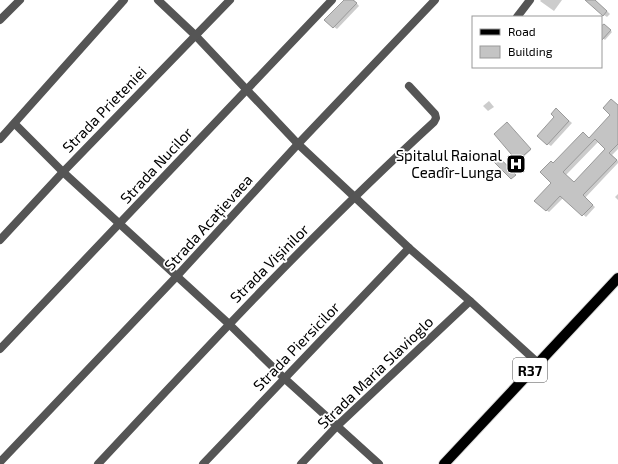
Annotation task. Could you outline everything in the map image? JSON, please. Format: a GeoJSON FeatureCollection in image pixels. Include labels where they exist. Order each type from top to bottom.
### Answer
{"type":"FeatureCollection","features":[{"type":"Feature","properties":{"kind":"main road","name":"R37"},"geometry":{"type":"LineString","coordinates":[[444,464],[537,362],[618,278]]}},
{"type":"Feature","properties":{"kind":"street"},"geometry":{"type":"LineString","coordinates":[[0,20],[20,0]]}},
{"type":"Feature","properties":{"kind":"street"},"geometry":{"type":"LineString","coordinates":[[0,139],[15,124],[124,0]]}},
{"type":"Feature","properties":{"kind":"street"},"geometry":{"type":"LineString","coordinates":[[158,0],[195,35],[298,144],[409,248],[537,362]]}},
{"type":"Feature","properties":{"kind":"street","name":"Strada Prieteniei"},"geometry":{"type":"LineString","coordinates":[[0,240],[63,172],[230,0]]}},
{"type":"Feature","properties":{"kind":"street","name":"Strada Nucilor"},"geometry":{"type":"LineString","coordinates":[[0,350],[332,0]]}},
{"type":"Feature","properties":{"kind":"street","name":"Strada Acațievaea"},"geometry":{"type":"LineString","coordinates":[[0,462],[177,276],[298,144],[435,0]]}},
{"type":"Feature","properties":{"kind":"street"},"geometry":{"type":"LineString","coordinates":[[518,16],[530,0]]}},
{"type":"Feature","properties":{"kind":"street","name":"Strada Vișinilor"},"geometry":{"type":"LineString","coordinates":[[98,464],[229,324],[355,196],[434,122],[436,118],[435,114],[409,86]]}},
{"type":"Feature","properties":{"kind":"street"},"geometry":{"type":"LineString","coordinates":[[15,124],[63,172],[229,324],[284,378],[379,464]]}},
{"type":"Feature","properties":{"kind":"street","name":"Strada Piersicilor"},"geometry":{"type":"LineString","coordinates":[[202,464],[409,248]]}},
{"type":"Feature","properties":{"kind":"street","name":"Strada Maria Slavioglo"},"geometry":{"type":"LineString","coordinates":[[301,464],[337,426],[470,301]]}},
{"type":"Feature","properties":{"kind":"building"},"geometry":{"type":"Polygon","coordinates":[[[344,0],[353,0],[357,3],[333,28],[324,20],[344,0]]]}},
{"type":"Feature","properties":{"kind":"building"},"geometry":{"type":"Polygon","coordinates":[[[585,0],[595,0],[607,11],[603,16],[585,0]]]}},
{"type":"Feature","properties":{"kind":"building"},"geometry":{"type":"Polygon","coordinates":[[[604,24],[611,30],[602,40],[602,25],[604,24]]]}},
{"type":"Feature","properties":{"kind":"building"},"geometry":{"type":"Polygon","coordinates":[[[611,99],[618,105],[618,144],[609,153],[617,160],[583,195],[593,205],[582,216],[560,196],[546,211],[534,201],[551,183],[540,172],[551,161],[553,163],[583,132],[589,138],[610,115],[603,108],[611,99]],[[595,139],[563,172],[574,182],[605,149],[595,139]]]}},
{"type":"Feature","properties":{"kind":"building"},"geometry":{"type":"Polygon","coordinates":[[[556,108],[569,121],[547,145],[537,136],[554,117],[551,114],[556,108]]]}},
{"type":"Feature","properties":{"kind":"building"},"geometry":{"type":"Polygon","coordinates":[[[507,122],[531,149],[517,161],[494,134],[507,122]]]}},
{"type":"Feature","properties":{"kind":"building"},"geometry":{"type":"Polygon","coordinates":[[[498,156],[516,175],[511,179],[493,161],[498,156]]]}},
{"type":"Feature","properties":{"kind":"place","name":"Spitalul Raional Ceadîr-Lunga"},"geometry":{"type":"Point","coordinates":[516,164]}}]}
